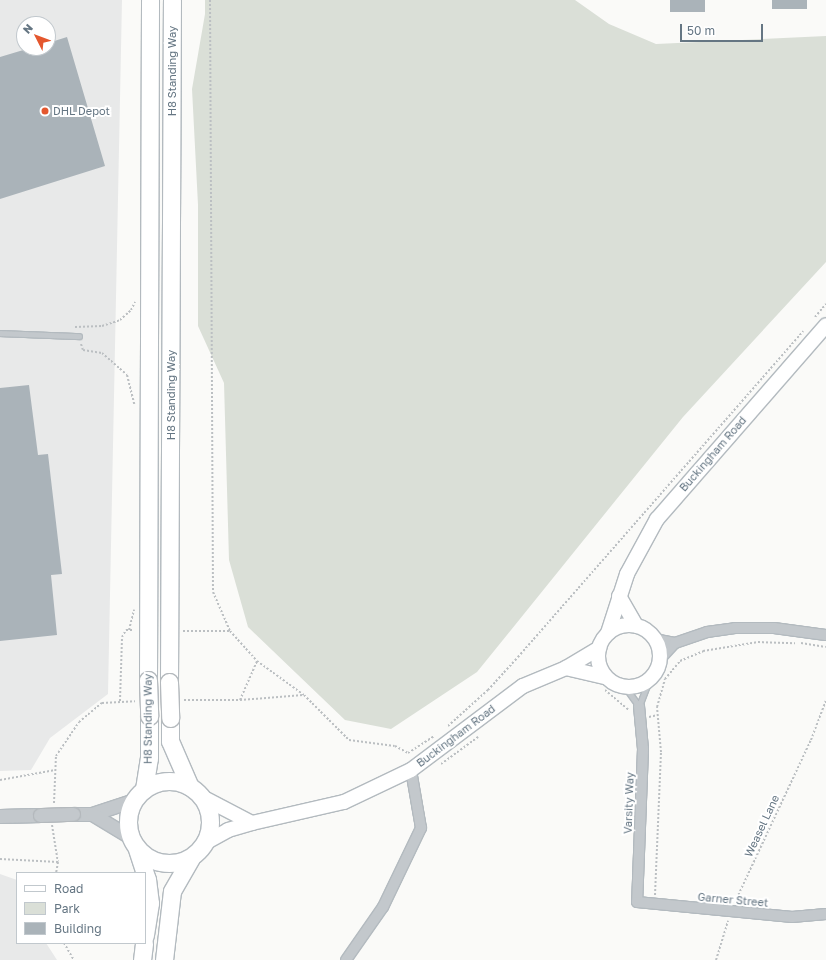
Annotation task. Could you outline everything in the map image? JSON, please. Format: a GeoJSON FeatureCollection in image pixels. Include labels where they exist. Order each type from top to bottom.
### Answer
{"type":"FeatureCollection","features":[{"type":"Feature","properties":{"kind":"highway","name":"H8 Standing Way"},"geometry":{"type":"LineString","coordinates":[[139,795],[149,758],[148,630],[151,318],[150,0]]}},
{"type":"Feature","properties":{"kind":"highway","name":"H8 Standing Way"},"geometry":{"type":"LineString","coordinates":[[172,0],[169,630],[170,741],[196,792]]}},
{"type":"Feature","properties":{"kind":"highway"},"geometry":{"type":"LineString","coordinates":[[144,872],[133,843],[129,812],[139,795],[166,781],[196,792],[210,820],[205,843],[191,858],[172,891],[164,960]]}},
{"type":"Feature","properties":{"kind":"highway"},"geometry":{"type":"LineString","coordinates":[[133,843],[151,859],[168,864],[191,858]]}},
{"type":"Feature","properties":{"kind":"highway"},"geometry":{"type":"LineString","coordinates":[[146,876],[150,903],[146,929]]}},
{"type":"Feature","properties":{"kind":"highway"},"geometry":{"type":"LineString","coordinates":[[142,960],[144,944]]}},
{"type":"Feature","properties":{"kind":"main road","name":"Buckingham Road"},"geometry":{"type":"LineString","coordinates":[[608,633],[619,596],[638,551],[657,519],[826,325]]}},
{"type":"Feature","properties":{"kind":"main road"},"geometry":{"type":"LineString","coordinates":[[566,668],[602,682],[625,687],[636,686],[649,680],[659,660],[654,639],[636,626],[619,596]]}},
{"type":"Feature","properties":{"kind":"main road"},"geometry":{"type":"LineString","coordinates":[[602,682],[598,660],[599,648],[608,633],[621,626],[636,626]]}},
{"type":"Feature","properties":{"kind":"main road","name":"Buckingham Road"},"geometry":{"type":"LineString","coordinates":[[205,843],[228,830],[252,822],[344,802],[411,770],[523,686],[566,668],[599,648]]}},
{"type":"Feature","properties":{"kind":"main road"},"geometry":{"type":"LineString","coordinates":[[196,792],[252,822]]}},
{"type":"Feature","properties":{"kind":"street"},"geometry":{"type":"LineString","coordinates":[[654,639],[675,643],[735,628],[774,628],[826,635]]}},
{"type":"Feature","properties":{"kind":"street"},"geometry":{"type":"LineString","coordinates":[[659,660],[675,643]]}},
{"type":"Feature","properties":{"kind":"street","name":"Varsity Way"},"geometry":{"type":"LineString","coordinates":[[637,902],[643,749],[639,706]]}},
{"type":"Feature","properties":{"kind":"street"},"geometry":{"type":"LineString","coordinates":[[346,960],[383,907],[421,828],[411,770]]}},
{"type":"Feature","properties":{"kind":"street"},"geometry":{"type":"LineString","coordinates":[[0,816],[92,814],[139,795]]}},
{"type":"Feature","properties":{"kind":"street"},"geometry":{"type":"LineString","coordinates":[[92,814],[133,843]]}},
{"type":"Feature","properties":{"kind":"street","name":"Garner Street"},"geometry":{"type":"LineString","coordinates":[[637,902],[792,917],[826,914]]}},
{"type":"Feature","properties":{"kind":"lane"},"geometry":{"type":"LineString","coordinates":[[0,333],[79,336]]}},
{"type":"Feature","properties":{"kind":"lane"},"geometry":{"type":"LineString","coordinates":[[639,706],[649,680]]}},
{"type":"Feature","properties":{"kind":"lane"},"geometry":{"type":"LineString","coordinates":[[625,687],[639,706]]}},
{"type":"Feature","properties":{"kind":"path"},"geometry":{"type":"LineString","coordinates":[[210,0],[213,592],[230,631],[257,661],[304,695],[349,740],[396,746],[408,753],[441,731],[488,690],[805,328]]}},
{"type":"Feature","properties":{"kind":"path"},"geometry":{"type":"LineString","coordinates":[[71,327],[102,326],[120,320],[131,310],[136,299]]}},
{"type":"Feature","properties":{"kind":"path"},"geometry":{"type":"LineString","coordinates":[[810,322],[826,304]]}},
{"type":"Feature","properties":{"kind":"path"},"geometry":{"type":"LineString","coordinates":[[79,336],[83,350],[102,353],[127,374],[136,410]]}},
{"type":"Feature","properties":{"kind":"path"},"geometry":{"type":"LineString","coordinates":[[120,701],[122,637],[129,630],[135,604]]}},
{"type":"Feature","properties":{"kind":"path"},"geometry":{"type":"LineString","coordinates":[[129,630],[148,630]]}},
{"type":"Feature","properties":{"kind":"path"},"geometry":{"type":"LineString","coordinates":[[169,630],[230,631]]}},
{"type":"Feature","properties":{"kind":"path"},"geometry":{"type":"LineString","coordinates":[[655,904],[662,752],[658,715],[659,694],[671,669],[690,655],[726,646],[758,642],[826,647]]}},
{"type":"Feature","properties":{"kind":"path"},"geometry":{"type":"LineString","coordinates":[[602,682],[635,718],[658,715]]}},
{"type":"Feature","properties":{"kind":"path"},"geometry":{"type":"LineString","coordinates":[[240,700],[304,695]]}},
{"type":"Feature","properties":{"kind":"path","name":"Weasel Lane"},"geometry":{"type":"LineString","coordinates":[[716,960],[731,912],[811,740],[826,700]]}},
{"type":"Feature","properties":{"kind":"path"},"geometry":{"type":"LineString","coordinates":[[435,769],[483,732]]}},
{"type":"Feature","properties":{"kind":"path"},"geometry":{"type":"LineString","coordinates":[[0,780],[55,770]]}},
{"type":"Feature","properties":{"kind":"path"},"geometry":{"type":"LineString","coordinates":[[52,827],[58,862],[56,872]]}},
{"type":"Feature","properties":{"kind":"path"},"geometry":{"type":"LineString","coordinates":[[0,859],[58,862]]}},
{"type":"Feature","properties":{"kind":"path"},"geometry":{"type":"LineString","coordinates":[[65,944],[74,960]]}},
{"type":"Feature","properties":{"kind":"shaded area"},"geometry":{"type":"Polygon","coordinates":[[[0,0],[122,0],[108,694],[50,738],[31,770],[0,771],[0,0]]]}},
{"type":"Feature","properties":{"kind":"shaded area"},"geometry":{"type":"Polygon","coordinates":[[[0,874],[16,880],[16,944],[47,944],[57,960],[0,960],[0,874]]]}},
{"type":"Feature","properties":{"kind":"green space"},"geometry":{"type":"Polygon","coordinates":[[[205,0],[575,0],[609,24],[656,44],[826,36],[826,262],[683,417],[477,672],[391,729],[345,720],[248,627],[229,560],[224,383],[198,326],[198,205],[192,89],[205,14],[205,0]]]}},
{"type":"Feature","properties":{"kind":"building"},"geometry":{"type":"Polygon","coordinates":[[[670,0],[705,0],[705,12],[670,12],[670,0]]]}},
{"type":"Feature","properties":{"kind":"building"},"geometry":{"type":"Polygon","coordinates":[[[772,0],[807,0],[807,9],[772,9],[772,0]]]}},
{"type":"Feature","properties":{"kind":"building","name":"DHL Depot"},"geometry":{"type":"Polygon","coordinates":[[[67,37],[105,166],[0,199],[0,57],[16,52],[16,56],[56,56],[56,40],[67,37]]]}},
{"type":"Feature","properties":{"kind":"building"},"geometry":{"type":"Polygon","coordinates":[[[29,385],[38,455],[48,454],[62,574],[51,575],[57,635],[0,641],[0,388],[29,385]]]}},
{"type":"Feature","properties":{"kind":"place","name":"DHL Depot"},"geometry":{"type":"Point","coordinates":[45,111]}}]}
